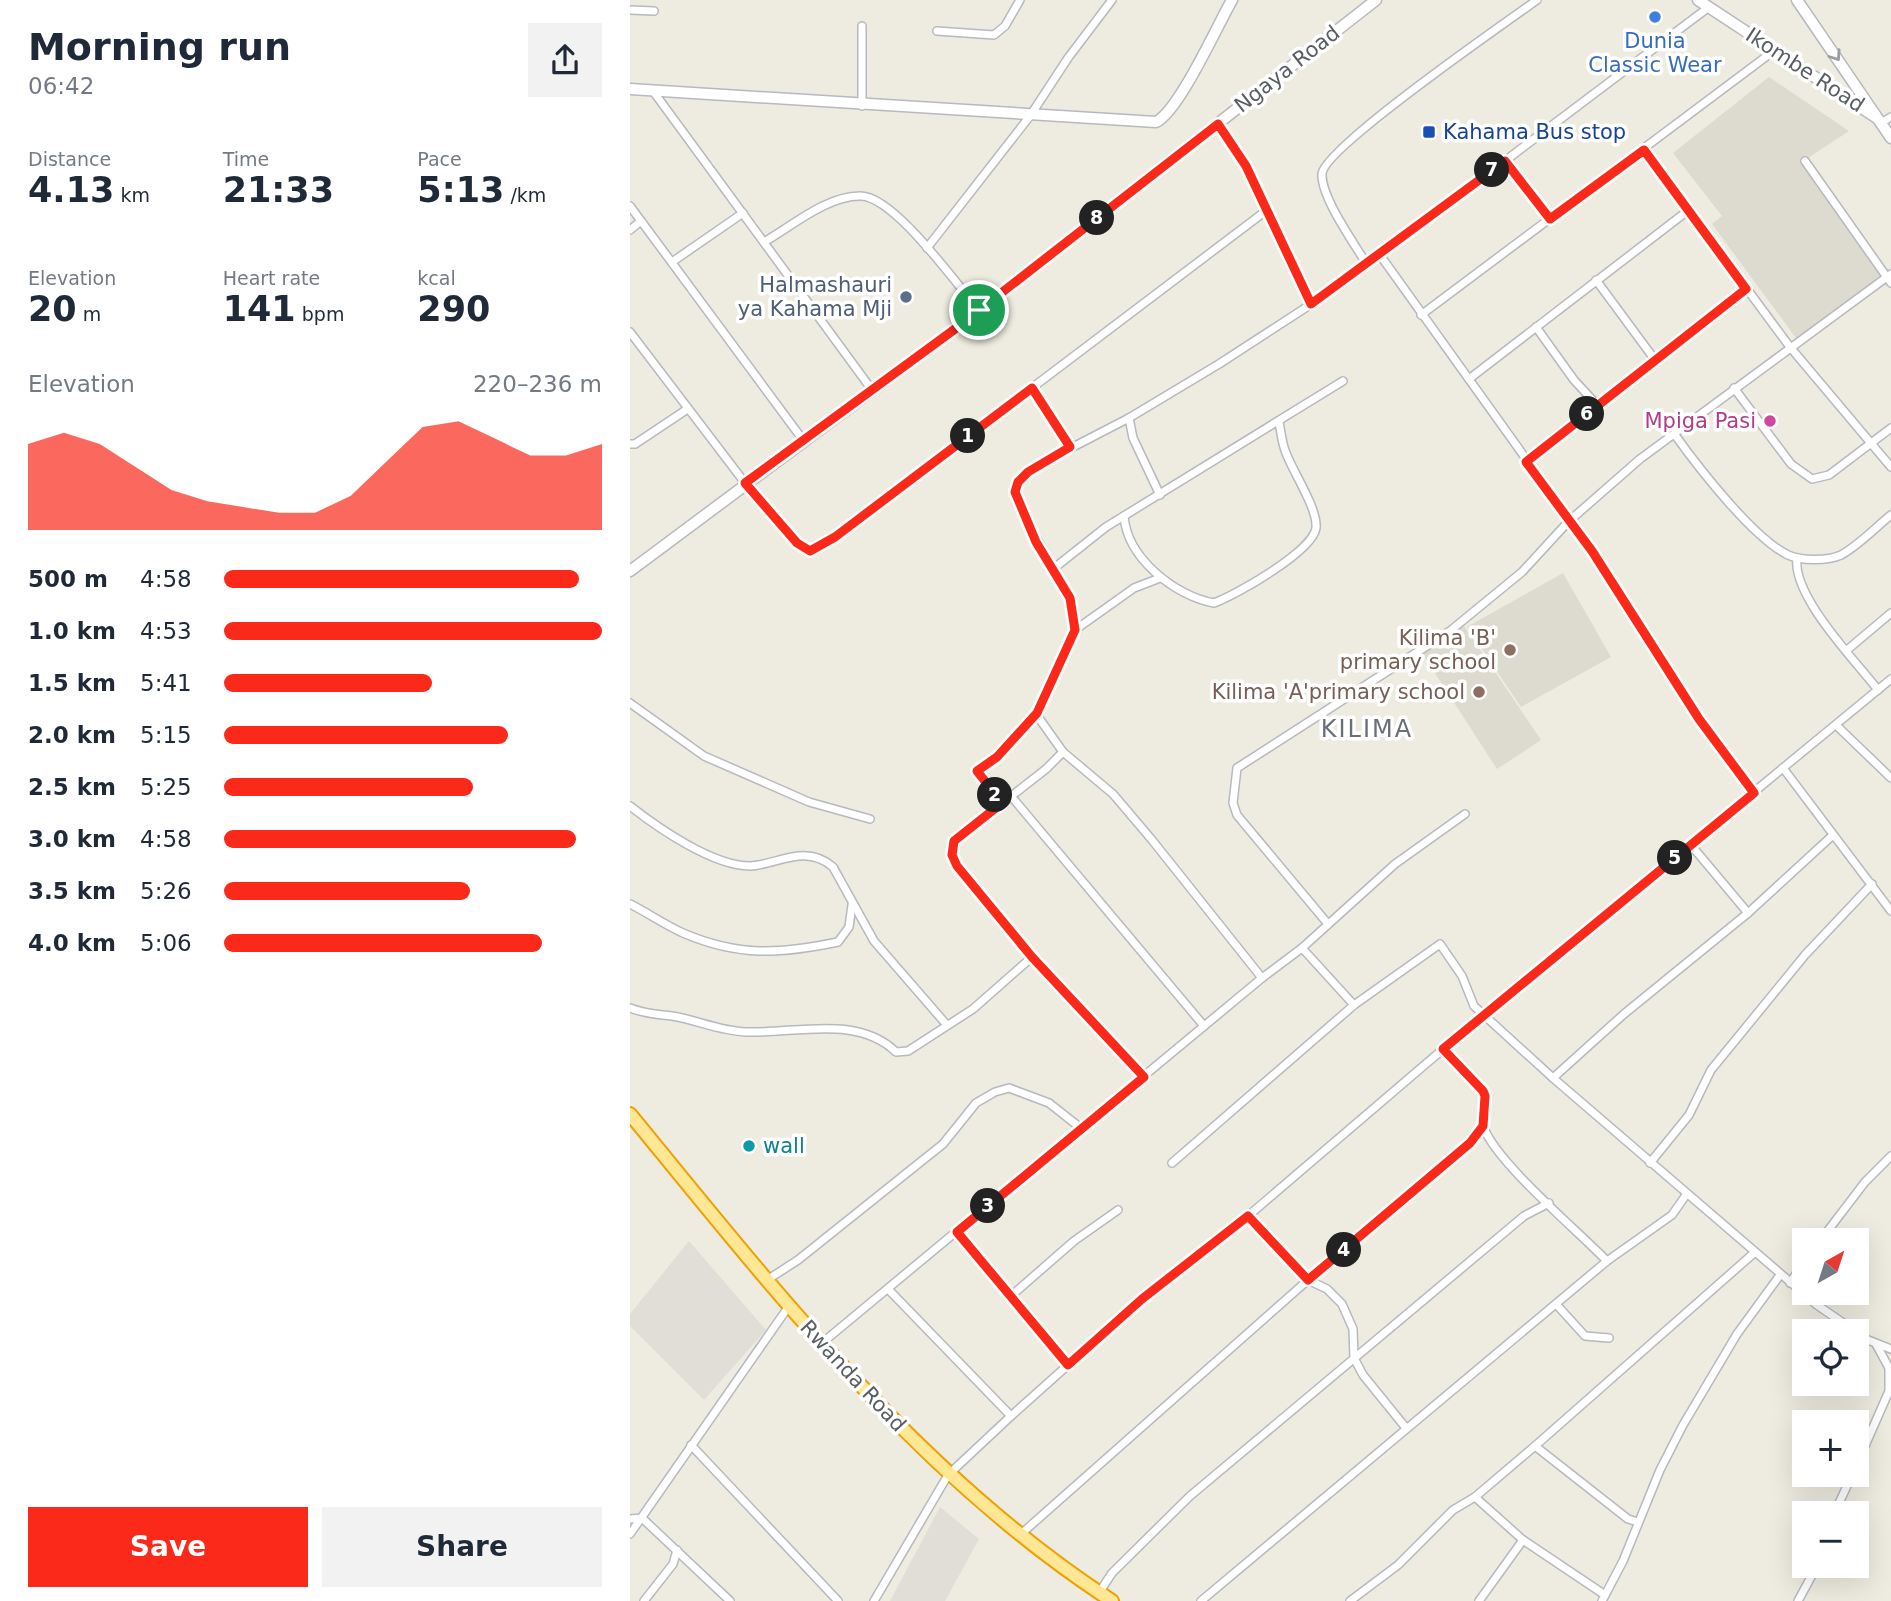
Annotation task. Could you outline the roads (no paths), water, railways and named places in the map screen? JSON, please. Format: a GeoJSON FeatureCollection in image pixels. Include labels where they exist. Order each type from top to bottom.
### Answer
{"type":"FeatureCollection","features":[{"type":"Feature","properties":{"kind":"highway","name":"Rwanda Road"},"geometry":{"type":"LineString","coordinates":[[630,1114],[767,1280],[864,1391],[948,1475],[1021,1534],[1112,1601]]}},
{"type":"Feature","properties":{"kind":"street"},"geometry":{"type":"LineString","coordinates":[[936,31],[994,35],[1005,26],[1020,0]]}},
{"type":"Feature","properties":{"kind":"street"},"geometry":{"type":"LineString","coordinates":[[928,248],[1030,116],[1068,58],[1112,0]]}},
{"type":"Feature","properties":{"kind":"street"},"geometry":{"type":"LineString","coordinates":[[630,89],[1143,124],[1160,120],[1178,97],[1232,0]]}},
{"type":"Feature","properties":{"kind":"street","name":"Ngaya Road"},"geometry":{"type":"LineString","coordinates":[[630,570],[979,310],[1376,0]]}},
{"type":"Feature","properties":{"kind":"street"},"geometry":{"type":"LineString","coordinates":[[1367,265],[1329,198],[1322,177],[1323,168],[1379,117],[1536,0]]}},
{"type":"Feature","properties":{"kind":"street","name":"Ikombe Road"},"geometry":{"type":"LineString","coordinates":[[1698,0],[1879,120]]}},
{"type":"Feature","properties":{"kind":"street"},"geometry":{"type":"LineString","coordinates":[[1797,0],[1891,138]]}},
{"type":"Feature","properties":{"kind":"street"},"geometry":{"type":"LineString","coordinates":[[1075,630],[1070,598],[1036,542],[1015,492],[1018,482],[1028,472],[1070,447],[1129,418],[1311,304],[1367,265],[1709,7]]}},
{"type":"Feature","properties":{"kind":"street"},"geometry":{"type":"LineString","coordinates":[[630,10],[654,11]]}},
{"type":"Feature","properties":{"kind":"street"},"geometry":{"type":"LineString","coordinates":[[862,26],[862,106]]}},
{"type":"Feature","properties":{"kind":"street"},"geometry":{"type":"LineString","coordinates":[[1421,314],[1775,50]]}},
{"type":"Feature","properties":{"kind":"street"},"geometry":{"type":"LineString","coordinates":[[653,91],[872,390]]}},
{"type":"Feature","properties":{"kind":"street"},"geometry":{"type":"LineString","coordinates":[[1879,120],[1891,117]]}},
{"type":"Feature","properties":{"kind":"street"},"geometry":{"type":"LineString","coordinates":[[1218,124],[1246,166],[1311,304]]}},
{"type":"Feature","properties":{"kind":"street"},"geometry":{"type":"LineString","coordinates":[[1644,150],[1790,347],[1891,467]]}},
{"type":"Feature","properties":{"kind":"street"},"geometry":{"type":"LineString","coordinates":[[1505,161],[1550,219]]}},
{"type":"Feature","properties":{"kind":"street"},"geometry":{"type":"LineString","coordinates":[[1328,924],[1237,815],[1233,803],[1237,768],[1450,631],[1522,572],[1604,489],[1734,388],[1890,278],[1805,161]]}},
{"type":"Feature","properties":{"kind":"street"},"geometry":{"type":"LineString","coordinates":[[764,242],[832,203],[862,196],[876,200],[928,248],[979,310]]}},
{"type":"Feature","properties":{"kind":"street"},"geometry":{"type":"LineString","coordinates":[[630,206],[803,440]]}},
{"type":"Feature","properties":{"kind":"street"},"geometry":{"type":"LineString","coordinates":[[1469,379],[1690,209]]}},
{"type":"Feature","properties":{"kind":"street"},"geometry":{"type":"LineString","coordinates":[[630,332],[686,410],[745,483],[797,543],[810,551],[835,537],[1266,210]]}},
{"type":"Feature","properties":{"kind":"street"},"geometry":{"type":"LineString","coordinates":[[671,262],[743,212]]}},
{"type":"Feature","properties":{"kind":"street"},"geometry":{"type":"LineString","coordinates":[[630,230],[641,221]]}},
{"type":"Feature","properties":{"kind":"street"},"geometry":{"type":"LineString","coordinates":[[1380,255],[1592,551],[1699,719],[1754,793]]}},
{"type":"Feature","properties":{"kind":"street"},"geometry":{"type":"LineString","coordinates":[[1596,280],[1655,360]]}},
{"type":"Feature","properties":{"kind":"street"},"geometry":{"type":"LineString","coordinates":[[1526,462],[1746,289]]}},
{"type":"Feature","properties":{"kind":"street"},"geometry":{"type":"LineString","coordinates":[[1536,327],[1574,380],[1598,406]]}},
{"type":"Feature","properties":{"kind":"street"},"geometry":{"type":"LineString","coordinates":[[1053,569],[1124,516],[1343,382]]}},
{"type":"Feature","properties":{"kind":"street"},"geometry":{"type":"LineString","coordinates":[[1032,388],[1070,447]]}},
{"type":"Feature","properties":{"kind":"street"},"geometry":{"type":"LineString","coordinates":[[1734,388],[1791,464],[1812,479],[1829,475],[1891,428]]}},
{"type":"Feature","properties":{"kind":"street"},"geometry":{"type":"LineString","coordinates":[[630,444],[635,444],[686,410]]}},
{"type":"Feature","properties":{"kind":"street"},"geometry":{"type":"LineString","coordinates":[[1129,418],[1133,438],[1160,495]]}},
{"type":"Feature","properties":{"kind":"street"},"geometry":{"type":"LineString","coordinates":[[1124,516],[1125,527],[1160,579],[1181,593],[1214,603],[1272,573],[1313,537],[1314,515],[1285,452],[1279,422]]}},
{"type":"Feature","properties":{"kind":"street"},"geometry":{"type":"LineString","coordinates":[[1675,435],[1706,475],[1750,523],[1782,552],[1797,558],[1840,555],[1891,515]]}},
{"type":"Feature","properties":{"kind":"street"},"geometry":{"type":"LineString","coordinates":[[1797,558],[1795,570],[1806,598],[1878,690]]}},
{"type":"Feature","properties":{"kind":"street"},"geometry":{"type":"LineString","coordinates":[[1002,803],[977,771],[997,757],[1037,713],[1075,630],[1134,588],[1160,579]]}},
{"type":"Feature","properties":{"kind":"street"},"geometry":{"type":"LineString","coordinates":[[1847,650],[1891,613]]}},
{"type":"Feature","properties":{"kind":"street"},"geometry":{"type":"LineString","coordinates":[[874,1601],[948,1475],[1011,1416],[1142,1299],[1248,1216],[1483,1015],[1891,679]]}},
{"type":"Feature","properties":{"kind":"street"},"geometry":{"type":"LineString","coordinates":[[630,703],[704,756],[809,802],[870,819]]}},
{"type":"Feature","properties":{"kind":"street"},"geometry":{"type":"LineString","coordinates":[[1037,713],[1063,752],[1113,794],[1262,978]]}},
{"type":"Feature","properties":{"kind":"street"},"geometry":{"type":"LineString","coordinates":[[1837,726],[1891,778]]}},
{"type":"Feature","properties":{"kind":"street"},"geometry":{"type":"LineString","coordinates":[[1063,752],[1046,769],[954,841],[952,855],[957,866],[1032,957],[1144,1077]]}},
{"type":"Feature","properties":{"kind":"street"},"geometry":{"type":"LineString","coordinates":[[1783,768],[1891,911]]}},
{"type":"Feature","properties":{"kind":"street"},"geometry":{"type":"LineString","coordinates":[[1011,796],[1204,1026]]}},
{"type":"Feature","properties":{"kind":"street"},"geometry":{"type":"LineString","coordinates":[[630,806],[679,841],[727,860],[750,866],[777,858],[803,856],[826,861],[833,867],[874,941],[946,1024]]}},
{"type":"Feature","properties":{"kind":"street"},"geometry":{"type":"LineString","coordinates":[[822,1343],[1262,978],[1302,948],[1395,864],[1465,814]]}},
{"type":"Feature","properties":{"kind":"street"},"geometry":{"type":"LineString","coordinates":[[1553,1078],[1624,1014],[1748,912],[1833,835]]}},
{"type":"Feature","properties":{"kind":"street"},"geometry":{"type":"LineString","coordinates":[[1691,845],[1748,912]]}},
{"type":"Feature","properties":{"kind":"street"},"geometry":{"type":"LineString","coordinates":[[1650,1163],[1689,1115],[1711,1070],[1805,955],[1871,884]]}},
{"type":"Feature","properties":{"kind":"street"},"geometry":{"type":"LineString","coordinates":[[630,904],[682,932],[754,953],[791,952],[838,942],[849,927],[852,905]]}},
{"type":"Feature","properties":{"kind":"street"},"geometry":{"type":"LineString","coordinates":[[1172,1163],[1354,1005],[1440,944],[1462,976],[1474,1006],[1553,1078],[1780,1275],[1876,1344],[1891,1349]]}},
{"type":"Feature","properties":{"kind":"street"},"geometry":{"type":"LineString","coordinates":[[1302,948],[1354,1005]]}},
{"type":"Feature","properties":{"kind":"street"},"geometry":{"type":"LineString","coordinates":[[630,1008],[647,1015],[673,1016],[738,1032],[849,1030],[870,1033],[896,1052],[908,1051],[973,1009],[1032,957]]}},
{"type":"Feature","properties":{"kind":"street"},"geometry":{"type":"LineString","coordinates":[[1443,1049],[1483,1091],[1483,1126],[1498,1151],[1608,1261]]}},
{"type":"Feature","properties":{"kind":"street"},"geometry":{"type":"LineString","coordinates":[[767,1280],[798,1260],[943,1144],[976,1103],[995,1091],[1009,1088],[1049,1103],[1082,1129]]}},
{"type":"Feature","properties":{"kind":"street"},"geometry":{"type":"LineString","coordinates":[[1021,1534],[1308,1280],[1460,1153],[1483,1126]]}},
{"type":"Feature","properties":{"kind":"street"},"geometry":{"type":"LineString","coordinates":[[1830,1228],[1865,1182],[1891,1156]]}},
{"type":"Feature","properties":{"kind":"street"},"geometry":{"type":"LineString","coordinates":[[1201,1601],[1608,1261],[1672,1215],[1686,1195]]}},
{"type":"Feature","properties":{"kind":"street"},"geometry":{"type":"LineString","coordinates":[[1099,1593],[1112,1573],[1190,1496],[1524,1216],[1549,1203]]}},
{"type":"Feature","properties":{"kind":"street"},"geometry":{"type":"LineString","coordinates":[[1011,1296],[1074,1241],[1118,1210]]}},
{"type":"Feature","properties":{"kind":"street"},"geometry":{"type":"LineString","coordinates":[[1248,1216],[1308,1280],[1327,1289],[1348,1315],[1354,1338],[1354,1358],[1370,1385],[1406,1428]]}},
{"type":"Feature","properties":{"kind":"street"},"geometry":{"type":"LineString","coordinates":[[957,1232],[1068,1365]]}},
{"type":"Feature","properties":{"kind":"street"},"geometry":{"type":"LineString","coordinates":[[1350,1601],[1398,1565],[1453,1510],[1475,1497],[1535,1446],[1754,1254]]}},
{"type":"Feature","properties":{"kind":"street"},"geometry":{"type":"LineString","coordinates":[[1475,1497],[1523,1540],[1603,1598],[1623,1561],[1638,1521],[1683,1425],[1737,1334],[1780,1275]]}},
{"type":"Feature","properties":{"kind":"street"},"geometry":{"type":"LineString","coordinates":[[888,1289],[1011,1416]]}},
{"type":"Feature","properties":{"kind":"street"},"geometry":{"type":"LineString","coordinates":[[1556,1304],[1585,1336],[1609,1338]]}},
{"type":"Feature","properties":{"kind":"street"},"geometry":{"type":"LineString","coordinates":[[630,1534],[789,1306]]}},
{"type":"Feature","properties":{"kind":"street"},"geometry":{"type":"LineString","coordinates":[[1869,1437],[1890,1390],[1889,1368],[1876,1344]]}},
{"type":"Feature","properties":{"kind":"street"},"geometry":{"type":"LineString","coordinates":[[691,1445],[838,1601]]}},
{"type":"Feature","properties":{"kind":"street"},"geometry":{"type":"LineString","coordinates":[[1535,1446],[1621,1514],[1638,1521]]}},
{"type":"Feature","properties":{"kind":"street"},"geometry":{"type":"LineString","coordinates":[[630,1519],[642,1518],[730,1601]]}},
{"type":"Feature","properties":{"kind":"street"},"geometry":{"type":"LineString","coordinates":[[1479,1601],[1523,1540]]}},
{"type":"Feature","properties":{"kind":"street"},"geometry":{"type":"LineString","coordinates":[[644,1601],[673,1564],[677,1550]]}},
{"type":"Feature","properties":{"kind":"street"},"geometry":{"type":"LineString","coordinates":[[1798,1601],[1810,1578]]}},
{"type":"Feature","properties":{"kind":"place","name":"Dunia Classic Wear"},"geometry":{"type":"Point","coordinates":[1655,17]}},
{"type":"Feature","properties":{"kind":"place","name":"Kahama Bus stop"},"geometry":{"type":"Point","coordinates":[1429,132]}},
{"type":"Feature","properties":{"kind":"place","name":"Halmashauri ya Kahama Mji"},"geometry":{"type":"Point","coordinates":[906,297]}},
{"type":"Feature","properties":{"kind":"place","name":"Mpiga Pasi"},"geometry":{"type":"Point","coordinates":[1770,421]}},
{"type":"Feature","properties":{"kind":"place","name":"Kilima 'B' primary school"},"geometry":{"type":"Point","coordinates":[1510,650]}},
{"type":"Feature","properties":{"kind":"place","name":"Kilima 'A'primary school"},"geometry":{"type":"Point","coordinates":[1479,692]}},
{"type":"Feature","properties":{"kind":"place","name":"wall"},"geometry":{"type":"Point","coordinates":[749,1146]}},
{"type":"Feature","properties":{"kind":"district","name":"KILIMA"},"geometry":{"type":"Point","coordinates":[1367,729]}}]}
